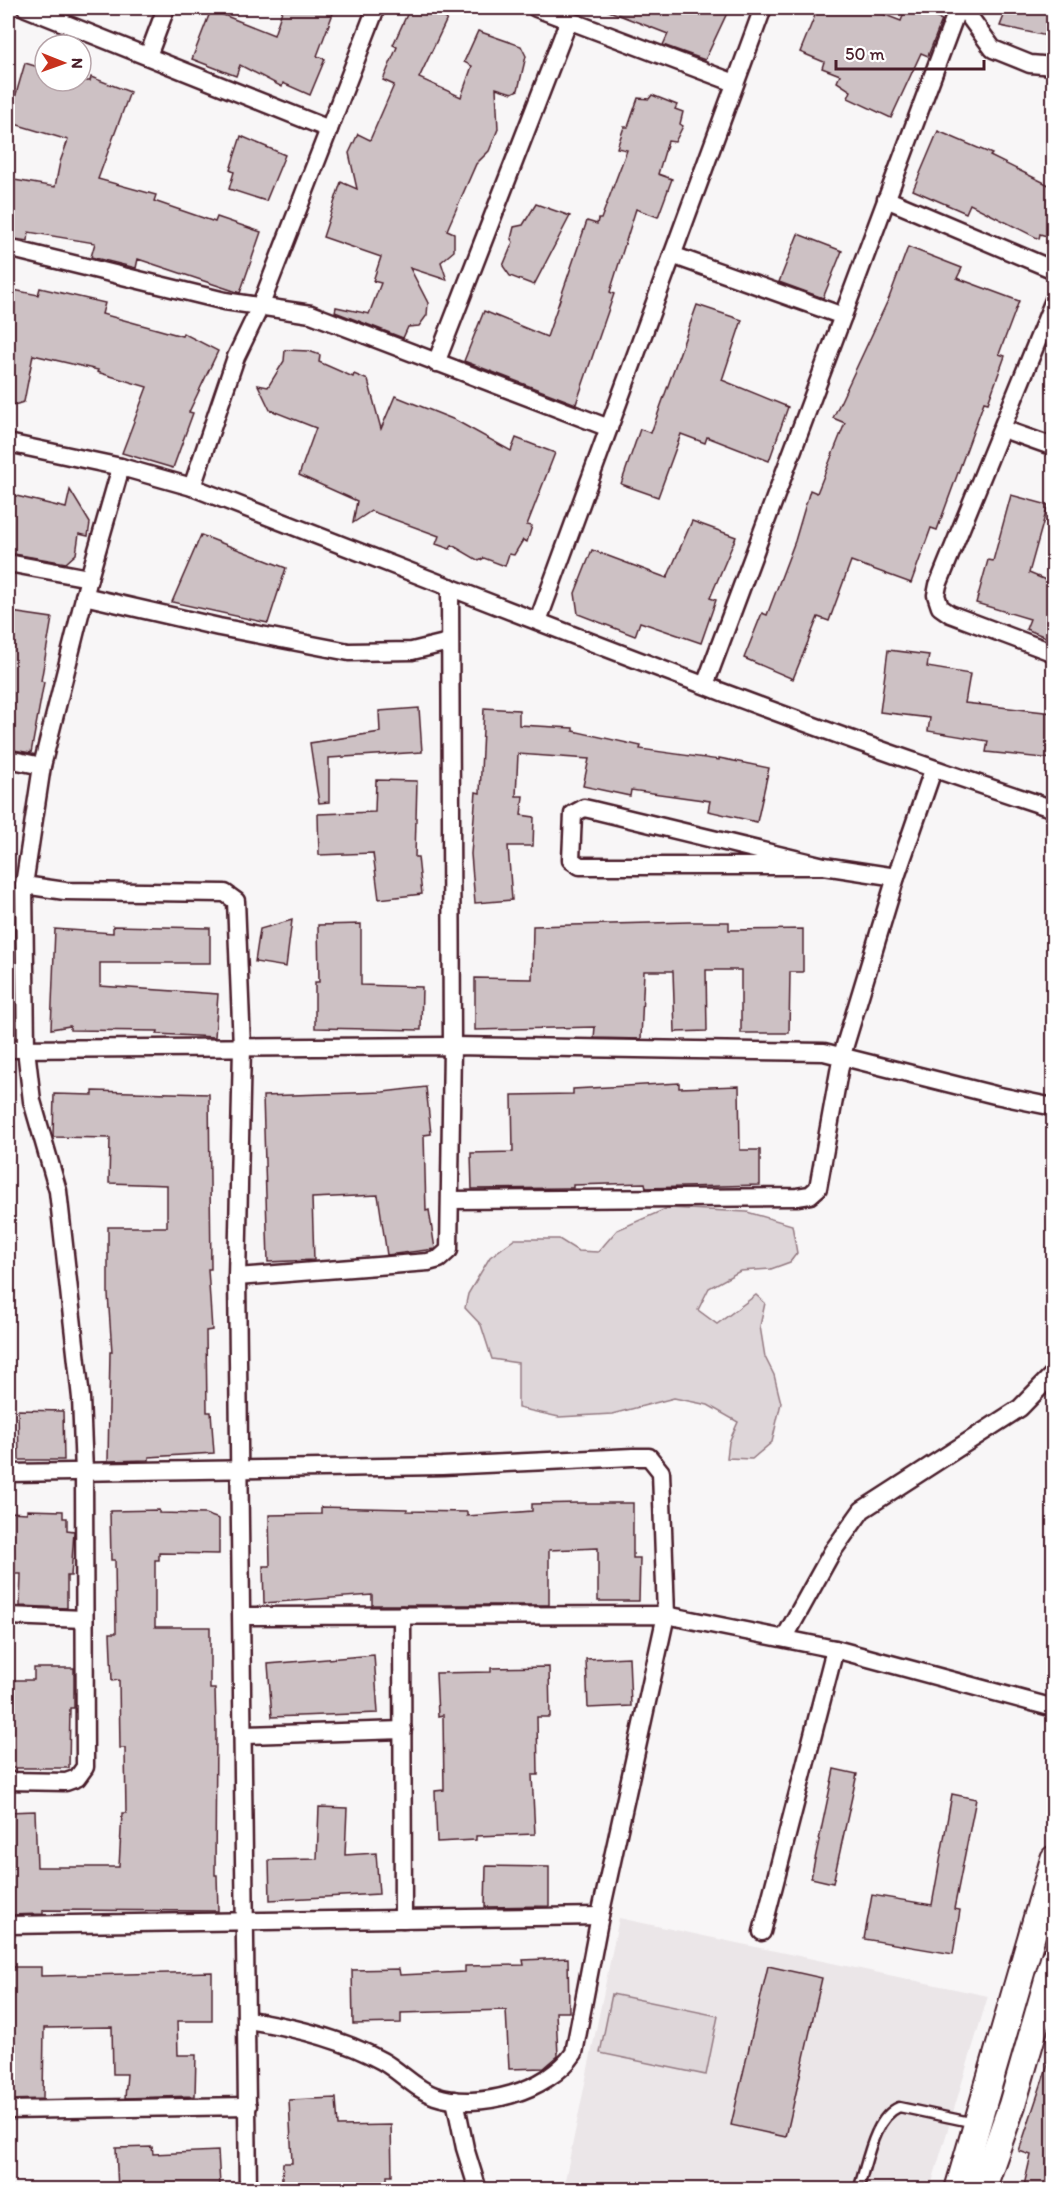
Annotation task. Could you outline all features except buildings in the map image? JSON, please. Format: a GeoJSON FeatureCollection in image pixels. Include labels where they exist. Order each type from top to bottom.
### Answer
{"type":"FeatureCollection","features":[{"type":"Feature","properties":{"kind":"main road"},"geometry":{"type":"LineString","coordinates":[[958,2190],[975,2123],[1053,1859]]}},
{"type":"Feature","properties":{"kind":"main road"},"geometry":{"type":"LineString","coordinates":[[982,2190],[1012,2105],[1053,1959]]}},
{"type":"Feature","properties":{"kind":"street"},"geometry":{"type":"LineString","coordinates":[[26,8],[329,129]]}},
{"type":"Feature","properties":{"kind":"street"},"geometry":{"type":"LineString","coordinates":[[148,56],[166,8]]}},
{"type":"Feature","properties":{"kind":"street"},"geometry":{"type":"LineString","coordinates":[[192,487],[236,357],[260,307],[376,8]]}},
{"type":"Feature","properties":{"kind":"street"},"geometry":{"type":"LineString","coordinates":[[536,8],[735,83]]}},
{"type":"Feature","properties":{"kind":"street"},"geometry":{"type":"LineString","coordinates":[[538,621],[763,8]]}},
{"type":"Feature","properties":{"kind":"street"},"geometry":{"type":"LineString","coordinates":[[705,685],[958,8]]}},
{"type":"Feature","properties":{"kind":"street"},"geometry":{"type":"LineString","coordinates":[[963,8],[993,49],[1030,64],[1053,66]]}},
{"type":"Feature","properties":{"kind":"street"},"geometry":{"type":"LineString","coordinates":[[436,363],[570,20]]}},
{"type":"Feature","properties":{"kind":"street"},"geometry":{"type":"LineString","coordinates":[[886,199],[1053,270]]}},
{"type":"Feature","properties":{"kind":"street"},"geometry":{"type":"LineString","coordinates":[[8,248],[184,292],[260,307],[311,314],[609,428]]}},
{"type":"Feature","properties":{"kind":"street"},"geometry":{"type":"LineString","coordinates":[[672,255],[843,316]]}},
{"type":"Feature","properties":{"kind":"street"},"geometry":{"type":"LineString","coordinates":[[1053,300],[1003,429],[938,585],[936,595],[940,607],[950,614],[1053,653]]}},
{"type":"Feature","properties":{"kind":"street"},"geometry":{"type":"LineString","coordinates":[[1003,429],[1053,447]]}},
{"type":"Feature","properties":{"kind":"street"},"geometry":{"type":"LineString","coordinates":[[8,443],[121,467],[192,487],[705,685],[933,770],[1053,809]]}},
{"type":"Feature","properties":{"kind":"street"},"geometry":{"type":"LineString","coordinates":[[8,1781],[66,1782],[77,1778],[85,1767],[84,1472],[81,1398],[58,1191],[32,1101],[26,1049],[24,885],[42,766],[88,579],[121,467]]}},
{"type":"Feature","properties":{"kind":"street"},"geometry":{"type":"LineString","coordinates":[[8,563],[88,579]]}},
{"type":"Feature","properties":{"kind":"street"},"geometry":{"type":"LineString","coordinates":[[237,1277],[351,1270],[428,1262],[439,1259],[448,1250],[451,1200],[452,1046],[450,587]]}},
{"type":"Feature","properties":{"kind":"street"},"geometry":{"type":"LineString","coordinates":[[84,596],[219,627],[349,652],[412,651],[449,642]]}},
{"type":"Feature","properties":{"kind":"street"},"geometry":{"type":"LineString","coordinates":[[8,759],[42,766]]}},
{"type":"Feature","properties":{"kind":"street"},"geometry":{"type":"LineString","coordinates":[[451,1200],[797,1197],[810,1195],[818,1188],[842,1055],[896,877],[933,770]]}},
{"type":"Feature","properties":{"kind":"street"},"geometry":{"type":"LineString","coordinates":[[824,866],[580,866],[571,860],[573,814],[584,808],[824,866],[896,877]]}},
{"type":"Feature","properties":{"kind":"street"},"geometry":{"type":"LineString","coordinates":[[24,885],[65,891],[225,894],[236,901],[242,1047],[237,1277],[248,2020],[248,2190]]}},
{"type":"Feature","properties":{"kind":"street"},"geometry":{"type":"LineString","coordinates":[[8,1049],[452,1046],[813,1052],[842,1055],[995,1095],[1053,1107]]}},
{"type":"Feature","properties":{"kind":"street"},"geometry":{"type":"LineString","coordinates":[[785,1637],[832,1552],[862,1510],[1020,1408],[1053,1372]]}},
{"type":"Feature","properties":{"kind":"street"},"geometry":{"type":"LineString","coordinates":[[8,1473],[442,1466],[649,1457],[662,1472],[666,1615],[600,1916],[574,2052],[567,2063],[532,2089],[493,2098],[455,2100],[435,2097],[378,2059],[331,2039],[282,2025],[248,2020]]}},
{"type":"Feature","properties":{"kind":"street"},"geometry":{"type":"LineString","coordinates":[[402,1615],[403,1919]]}},
{"type":"Feature","properties":{"kind":"street"},"geometry":{"type":"LineString","coordinates":[[243,1616],[666,1615],[785,1637],[835,1649],[1053,1708]]}},
{"type":"Feature","properties":{"kind":"street"},"geometry":{"type":"LineString","coordinates":[[8,1616],[84,1618]]}},
{"type":"Feature","properties":{"kind":"street"},"geometry":{"type":"LineString","coordinates":[[762,1932],[835,1649]]}},
{"type":"Feature","properties":{"kind":"street"},"geometry":{"type":"LineString","coordinates":[[244,1735],[403,1730]]}},
{"type":"Feature","properties":{"kind":"street"},"geometry":{"type":"LineString","coordinates":[[8,1924],[600,1916]]}},
{"type":"Feature","properties":{"kind":"street"},"geometry":{"type":"LineString","coordinates":[[455,2100],[465,2148],[478,2190]]}},
{"type":"Feature","properties":{"kind":"street"},"geometry":{"type":"LineString","coordinates":[[8,2110],[248,2106]]}},
{"type":"Feature","properties":{"kind":"lane"},"geometry":{"type":"LineString","coordinates":[[858,2190],[881,2123],[889,2112],[900,2107],[975,2123]]}},
{"type":"Feature","properties":{"kind":"shaded area"},"geometry":{"type":"Polygon","coordinates":[[[668,1208],[747,1212],[792,1225],[797,1253],[790,1262],[771,1269],[740,1271],[709,1288],[698,1310],[717,1324],[756,1295],[765,1303],[760,1326],[765,1357],[774,1375],[781,1403],[772,1442],[752,1459],[727,1458],[729,1442],[738,1422],[708,1405],[674,1398],[612,1414],[559,1417],[518,1408],[518,1363],[492,1359],[481,1325],[465,1308],[468,1294],[490,1257],[515,1239],[559,1239],[578,1251],[598,1252],[617,1230],[668,1208]]]}},
{"type":"Feature","properties":{"kind":"shaded area"},"geometry":{"type":"Polygon","coordinates":[[[619,1918],[988,1996],[930,2189],[563,2190],[619,1918]]]}},
{"type":"Feature","properties":{"kind":"shaded area"},"geometry":{"type":"Polygon","coordinates":[[[612,1994],[718,2016],[706,2075],[600,2053],[612,1994]]]}}]}
